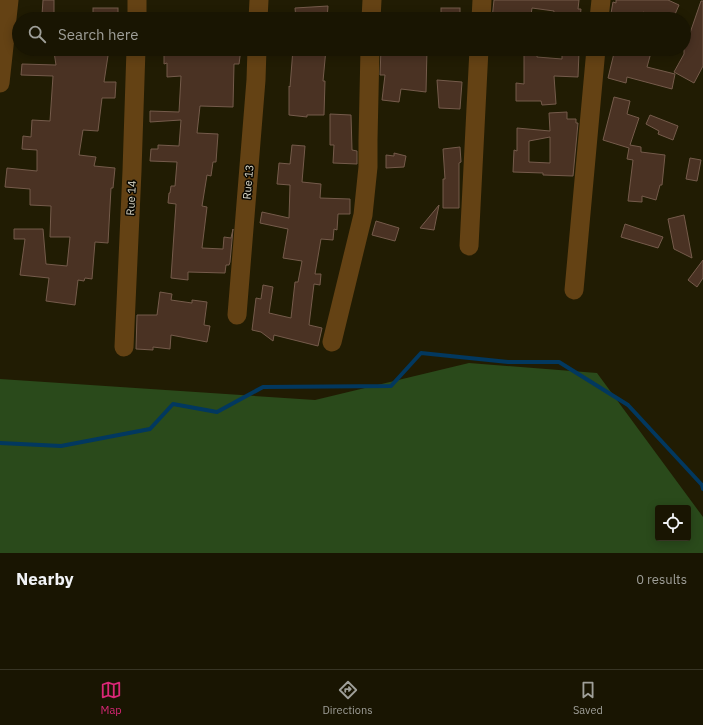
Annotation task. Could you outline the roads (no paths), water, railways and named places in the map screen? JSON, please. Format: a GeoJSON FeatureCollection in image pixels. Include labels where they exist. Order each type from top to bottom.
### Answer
{"type":"FeatureCollection","features":[{"type":"Feature","properties":{"kind":"street"},"geometry":{"type":"LineString","coordinates":[[0,83],[9,0]]}},
{"type":"Feature","properties":{"kind":"street"},"geometry":{"type":"LineString","coordinates":[[137,12],[138,0]]}},
{"type":"Feature","properties":{"kind":"street"},"geometry":{"type":"LineString","coordinates":[[258,12],[259,0]]}},
{"type":"Feature","properties":{"kind":"street"},"geometry":{"type":"LineString","coordinates":[[371,12],[372,0]]}},
{"type":"Feature","properties":{"kind":"street"},"geometry":{"type":"LineString","coordinates":[[481,12],[482,0]]}},
{"type":"Feature","properties":{"kind":"street"},"geometry":{"type":"LineString","coordinates":[[600,12],[601,0]]}},
{"type":"Feature","properties":{"kind":"street","name":"Rue 14"},"geometry":{"type":"LineString","coordinates":[[124,347],[136,56]]}},
{"type":"Feature","properties":{"kind":"street","name":"Rue 13"},"geometry":{"type":"LineString","coordinates":[[237,315],[257,56]]}},
{"type":"Feature","properties":{"kind":"street"},"geometry":{"type":"LineString","coordinates":[[332,342],[363,215],[368,167],[370,56]]}},
{"type":"Feature","properties":{"kind":"street"},"geometry":{"type":"LineString","coordinates":[[469,246],[479,56]]}},
{"type":"Feature","properties":{"kind":"street"},"geometry":{"type":"LineString","coordinates":[[574,290],[595,56]]}},
{"type":"Feature","properties":{"kind":"waterway"},"geometry":{"type":"LineString","coordinates":[[0,443],[61,446],[150,429],[173,404],[217,412],[263,387],[391,386],[421,353],[508,362],[559,362],[628,405],[702,485],[703,489]]}}]}
